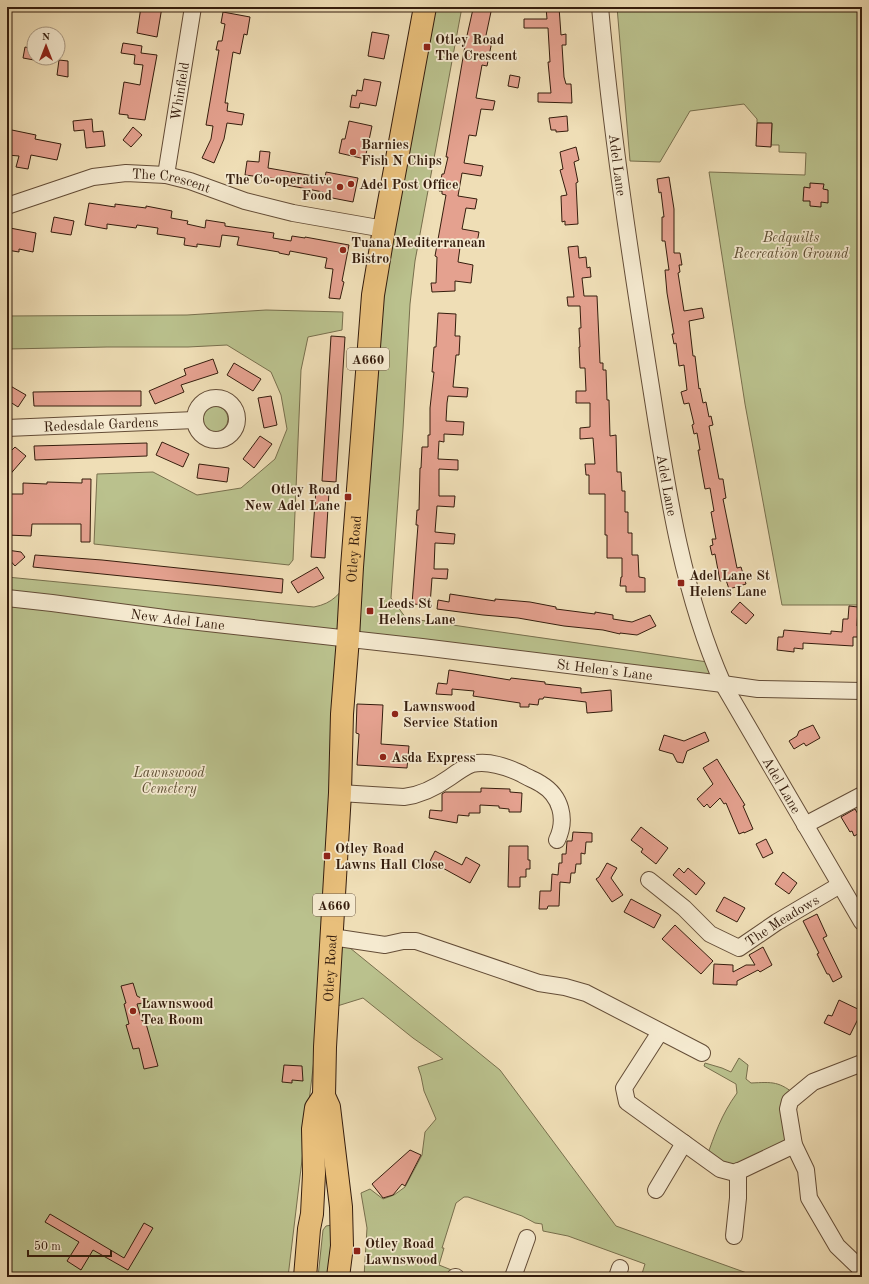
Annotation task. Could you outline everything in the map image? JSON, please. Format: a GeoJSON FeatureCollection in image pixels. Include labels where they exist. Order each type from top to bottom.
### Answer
{"type":"FeatureCollection","features":[{"type":"Feature","properties":{"kind":"highway","name":"Otley Road"},"geometry":{"type":"LineString","coordinates":[[338,1277],[342,1246],[341,1206],[329,1107],[324,1096],[325,1048],[340,794],[342,714],[352,567],[374,295],[384,229],[425,7]]}},
{"type":"Feature","properties":{"kind":"highway","name":"Otley Road"},"geometry":{"type":"LineString","coordinates":[[305,1277],[309,1229],[312,1214],[314,1174],[313,1128],[316,1108],[324,1096]]}},
{"type":"Feature","properties":{"kind":"street","name":"Whinfield"},"geometry":{"type":"LineString","coordinates":[[166,176],[193,7]]}},
{"type":"Feature","properties":{"kind":"street","name":"Adel Lane"},"geometry":{"type":"LineString","coordinates":[[600,7],[627,237],[666,485],[691,593],[714,663],[723,684],[862,922]]}},
{"type":"Feature","properties":{"kind":"street","name":"The Crescent"},"geometry":{"type":"LineString","coordinates":[[7,206],[92,177],[126,173],[166,176],[190,181],[246,202],[293,213],[384,229]]}},
{"type":"Feature","properties":{"kind":"street","name":"Redesdale Gardens"},"geometry":{"type":"LineString","coordinates":[[7,428],[195,420]]}},
{"type":"Feature","properties":{"kind":"street","name":"New Adel Lane"},"geometry":{"type":"LineString","coordinates":[[7,598],[172,619],[348,638]]}},
{"type":"Feature","properties":{"kind":"street","name":"St Helen's Lane"},"geometry":{"type":"LineString","coordinates":[[348,638],[758,689],[862,691]]}},
{"type":"Feature","properties":{"kind":"street"},"geometry":{"type":"LineString","coordinates":[[340,794],[404,797],[414,796],[437,786],[471,764],[496,764],[513,770],[542,784],[552,793],[561,809],[560,833],[556,840]]}},
{"type":"Feature","properties":{"kind":"street"},"geometry":{"type":"LineString","coordinates":[[805,825],[862,795]]}},
{"type":"Feature","properties":{"kind":"street","name":"The Meadows"},"geometry":{"type":"LineString","coordinates":[[649,880],[684,908],[710,934],[739,948],[777,922],[840,884]]}},
{"type":"Feature","properties":{"kind":"street"},"geometry":{"type":"LineString","coordinates":[[332,937],[385,945],[403,941],[416,941],[539,983],[565,987],[586,993],[702,1053]]}},
{"type":"Feature","properties":{"kind":"street"},"geometry":{"type":"LineString","coordinates":[[660,1032],[624,1088],[627,1102],[720,1169],[734,1173],[794,1145]]}},
{"type":"Feature","properties":{"kind":"street"},"geometry":{"type":"LineString","coordinates":[[862,1063],[813,1082],[790,1101],[788,1109],[794,1145],[806,1170],[809,1198],[837,1246],[862,1270]]}},
{"type":"Feature","properties":{"kind":"street"},"geometry":{"type":"LineString","coordinates":[[656,1190],[684,1143]]}},
{"type":"Feature","properties":{"kind":"street"},"geometry":{"type":"LineString","coordinates":[[734,1236],[738,1198],[738,1171]]}},
{"type":"Feature","properties":{"kind":"street"},"geometry":{"type":"LineString","coordinates":[[513,1277],[527,1238]]}},
{"type":"Feature","properties":{"kind":"green space","name":"Lawnswood Cemetery"},"geometry":{"type":"Polygon","coordinates":[[[425,7],[462,7],[415,261],[410,304],[391,598],[406,618],[714,663],[723,684],[359,639],[319,1018],[288,1277],[7,1277],[7,577],[314,607],[331,600],[339,594],[351,580],[373,295],[425,7]]]}},
{"type":"Feature","properties":{"kind":"green space","name":"Bedquilts Recreation Ground"},"geometry":{"type":"Polygon","coordinates":[[[617,7],[862,7],[862,605],[782,605],[745,404],[709,172],[805,175],[806,153],[779,152],[779,145],[771,145],[772,124],[757,123],[757,119],[744,104],[690,111],[660,162],[630,161],[617,7]]]}},
{"type":"Feature","properties":{"kind":"green space"},"geometry":{"type":"Polygon","coordinates":[[[266,310],[343,312],[342,330],[308,337],[301,370],[293,560],[289,565],[94,544],[97,474],[153,472],[197,495],[241,488],[275,459],[287,429],[281,395],[271,372],[227,345],[188,347],[7,349],[7,316],[187,315],[266,310]]]}},
{"type":"Feature","properties":{"kind":"green space"},"geometry":{"type":"Polygon","coordinates":[[[215,406],[224,410],[228,419],[224,428],[215,432],[206,428],[202,419],[206,410],[215,406]]]}},
{"type":"Feature","properties":{"kind":"green space"},"geometry":{"type":"Polygon","coordinates":[[[339,939],[500,1070],[616,1226],[758,1277],[641,1277],[645,1264],[568,1236],[543,1231],[542,1224],[535,1223],[522,1216],[468,1197],[464,1197],[456,1203],[442,1248],[444,1248],[439,1265],[454,1271],[452,1277],[364,1277],[367,1228],[361,1193],[370,1189],[383,1199],[394,1195],[405,1187],[422,1155],[425,1132],[436,1119],[424,1091],[418,1067],[443,1059],[413,1038],[363,998],[334,1007],[339,939]]]}},
{"type":"Feature","properties":{"kind":"green space"},"geometry":{"type":"Polygon","coordinates":[[[739,1058],[748,1065],[746,1079],[751,1083],[765,1082],[780,1085],[797,1096],[794,1145],[735,1173],[706,1159],[723,1117],[737,1093],[736,1084],[704,1066],[705,1063],[731,1072],[739,1058]]]}},
{"type":"Feature","properties":{"kind":"green space"},"geometry":{"type":"Polygon","coordinates":[[[332,1225],[333,1277],[318,1277],[323,1230],[326,1226],[332,1225]]]}},
{"type":"Feature","properties":{"kind":"building"},"geometry":{"type":"Polygon","coordinates":[[[141,7],[162,7],[157,37],[137,33],[141,7]]]}},
{"type":"Feature","properties":{"kind":"building"},"geometry":{"type":"Polygon","coordinates":[[[476,7],[492,7],[485,40],[492,41],[487,66],[482,65],[476,98],[495,101],[493,110],[481,109],[476,136],[469,135],[464,163],[483,166],[481,176],[462,173],[458,196],[477,199],[475,209],[466,208],[462,229],[479,232],[477,243],[461,240],[458,262],[473,265],[471,283],[455,281],[455,291],[432,292],[431,283],[436,283],[437,257],[435,256],[446,195],[442,194],[442,191],[439,191],[442,174],[444,174],[448,157],[446,157],[466,40],[473,9],[476,10],[476,7]]]}},
{"type":"Feature","properties":{"kind":"building"},"geometry":{"type":"Polygon","coordinates":[[[546,7],[559,7],[561,35],[566,34],[566,45],[562,45],[564,77],[566,84],[571,84],[572,103],[538,102],[538,93],[551,93],[548,62],[550,62],[548,28],[524,28],[524,19],[547,19],[546,7]]]}},
{"type":"Feature","properties":{"kind":"building"},"geometry":{"type":"Polygon","coordinates":[[[223,12],[250,17],[247,35],[244,34],[240,54],[233,52],[225,103],[228,103],[227,111],[244,114],[242,125],[227,123],[224,139],[214,163],[202,158],[211,139],[213,126],[206,125],[219,50],[216,50],[218,41],[222,41],[225,24],[221,23],[223,12]]]}},
{"type":"Feature","properties":{"kind":"building"},"geometry":{"type":"Polygon","coordinates":[[[372,32],[389,35],[384,59],[368,56],[372,32]]]}},
{"type":"Feature","properties":{"kind":"building"},"geometry":{"type":"Polygon","coordinates":[[[123,43],[142,46],[141,53],[157,55],[145,120],[128,118],[128,115],[119,114],[124,82],[140,85],[143,65],[134,64],[135,55],[121,53],[123,43]]]}},
{"type":"Feature","properties":{"kind":"building"},"geometry":{"type":"Polygon","coordinates":[[[25,47],[26,47],[26,59],[23,58],[25,47]]]}},
{"type":"Feature","properties":{"kind":"building"},"geometry":{"type":"Polygon","coordinates":[[[66,61],[68,61],[68,77],[57,75],[58,66],[66,66],[66,61]]]}},
{"type":"Feature","properties":{"kind":"building"},"geometry":{"type":"Polygon","coordinates":[[[510,75],[520,77],[518,88],[508,86],[510,75]]]}},
{"type":"Feature","properties":{"kind":"building"},"geometry":{"type":"Polygon","coordinates":[[[364,79],[381,82],[376,106],[360,103],[359,108],[350,107],[352,95],[356,96],[357,90],[362,91],[364,79]]]}},
{"type":"Feature","properties":{"kind":"building"},"geometry":{"type":"Polygon","coordinates":[[[567,116],[568,131],[556,132],[556,130],[551,130],[549,118],[567,116]]]}},
{"type":"Feature","properties":{"kind":"building"},"geometry":{"type":"Polygon","coordinates":[[[92,119],[93,132],[103,131],[105,146],[86,148],[84,130],[74,131],[73,121],[92,119]]]}},
{"type":"Feature","properties":{"kind":"building"},"geometry":{"type":"Polygon","coordinates":[[[349,121],[372,126],[365,159],[339,153],[342,139],[345,139],[349,121]]]}},
{"type":"Feature","properties":{"kind":"building"},"geometry":{"type":"Polygon","coordinates":[[[757,123],[772,123],[771,147],[756,146],[757,123]]]}},
{"type":"Feature","properties":{"kind":"building"},"geometry":{"type":"Polygon","coordinates":[[[133,127],[142,135],[131,147],[123,140],[133,127]]]}},
{"type":"Feature","properties":{"kind":"building"},"geometry":{"type":"Polygon","coordinates":[[[7,129],[36,135],[35,139],[61,144],[57,160],[31,155],[28,169],[16,167],[19,156],[7,155],[7,129]]]}},
{"type":"Feature","properties":{"kind":"building"},"geometry":{"type":"Polygon","coordinates":[[[576,147],[579,160],[574,162],[578,182],[576,183],[578,224],[565,225],[565,221],[562,222],[561,196],[567,195],[560,170],[563,169],[560,152],[576,147]]]}},
{"type":"Feature","properties":{"kind":"building"},"geometry":{"type":"Polygon","coordinates":[[[260,151],[270,152],[268,168],[325,178],[326,172],[358,178],[353,202],[322,196],[323,192],[276,183],[277,179],[245,175],[247,161],[259,162],[260,151]]]}},
{"type":"Feature","properties":{"kind":"building"},"geometry":{"type":"Polygon","coordinates":[[[669,177],[674,209],[674,253],[680,253],[682,265],[679,265],[680,272],[678,273],[684,311],[702,308],[704,318],[689,321],[693,356],[695,356],[699,389],[700,388],[703,403],[706,402],[709,417],[711,416],[713,425],[709,426],[719,479],[723,479],[726,498],[723,499],[737,568],[741,567],[746,584],[729,589],[726,580],[720,581],[715,554],[712,555],[710,546],[713,545],[712,539],[716,539],[711,512],[714,511],[710,488],[705,489],[698,450],[700,450],[697,433],[694,434],[692,425],[694,424],[689,403],[684,404],[681,392],[687,390],[684,365],[679,366],[676,343],[674,344],[672,334],[674,334],[667,293],[665,270],[669,270],[665,241],[662,241],[662,217],[664,217],[661,192],[659,193],[657,179],[669,177]]]}},
{"type":"Feature","properties":{"kind":"building"},"geometry":{"type":"Polygon","coordinates":[[[810,183],[824,184],[823,189],[828,190],[828,203],[821,202],[821,207],[810,206],[810,201],[803,201],[804,187],[810,188],[810,183]]]}},
{"type":"Feature","properties":{"kind":"building"},"geometry":{"type":"Polygon","coordinates":[[[89,203],[115,207],[115,204],[146,208],[146,206],[172,211],[171,218],[188,221],[187,224],[205,228],[206,220],[225,223],[225,226],[274,233],[273,238],[291,241],[292,236],[305,237],[349,245],[340,299],[329,298],[333,269],[325,268],[327,258],[290,251],[289,255],[237,245],[239,237],[222,235],[220,247],[197,244],[197,247],[184,245],[185,238],[157,234],[158,228],[137,225],[136,228],[107,224],[107,229],[85,225],[89,203]]]}},
{"type":"Feature","properties":{"kind":"building"},"geometry":{"type":"Polygon","coordinates":[[[54,217],[74,221],[71,235],[51,232],[54,217]]]}},
{"type":"Feature","properties":{"kind":"building"},"geometry":{"type":"Polygon","coordinates":[[[10,228],[36,233],[33,252],[19,249],[19,252],[7,250],[7,232],[9,233],[10,228]]]}},
{"type":"Feature","properties":{"kind":"building"},"geometry":{"type":"Polygon","coordinates":[[[578,246],[579,258],[586,257],[587,268],[590,267],[591,277],[582,278],[584,296],[597,296],[600,363],[603,363],[603,370],[606,370],[610,436],[616,435],[617,472],[621,472],[622,491],[625,491],[625,512],[628,512],[628,533],[632,533],[632,555],[638,555],[639,577],[645,578],[645,592],[626,592],[626,586],[620,586],[622,577],[622,558],[607,558],[607,535],[605,535],[605,494],[589,494],[589,475],[586,475],[585,464],[595,464],[593,438],[580,439],[580,428],[590,427],[590,403],[576,403],[576,391],[586,391],[585,368],[580,368],[580,306],[568,306],[567,297],[574,297],[568,247],[578,246]]]}},
{"type":"Feature","properties":{"kind":"building"},"geometry":{"type":"Polygon","coordinates":[[[438,313],[456,314],[455,336],[460,336],[459,355],[456,355],[453,387],[468,388],[467,397],[448,396],[447,403],[446,421],[464,422],[463,435],[444,434],[444,442],[439,441],[438,459],[458,460],[458,470],[439,469],[439,496],[455,496],[454,507],[437,506],[435,532],[455,534],[454,544],[435,543],[434,569],[448,569],[447,579],[432,578],[430,605],[412,604],[418,525],[416,525],[417,510],[419,510],[420,468],[422,447],[428,447],[428,435],[430,435],[430,408],[434,372],[432,372],[434,347],[436,347],[438,313]]]}},
{"type":"Feature","properties":{"kind":"building"},"geometry":{"type":"Polygon","coordinates":[[[331,336],[345,337],[336,482],[322,481],[331,336]]]}},
{"type":"Feature","properties":{"kind":"building"},"geometry":{"type":"Polygon","coordinates":[[[213,359],[218,373],[181,385],[184,392],[155,404],[149,391],[186,375],[184,369],[213,359]]]}},
{"type":"Feature","properties":{"kind":"building"},"geometry":{"type":"Polygon","coordinates":[[[234,363],[261,379],[253,391],[227,375],[234,363]]]}},
{"type":"Feature","properties":{"kind":"building"},"geometry":{"type":"Polygon","coordinates":[[[7,384],[26,395],[18,407],[7,400],[7,384]]]}},
{"type":"Feature","properties":{"kind":"building"},"geometry":{"type":"Polygon","coordinates":[[[141,391],[141,406],[34,406],[33,392],[141,391]]]}},
{"type":"Feature","properties":{"kind":"building"},"geometry":{"type":"Polygon","coordinates":[[[271,396],[277,425],[264,428],[258,398],[271,396]]]}},
{"type":"Feature","properties":{"kind":"building"},"geometry":{"type":"Polygon","coordinates":[[[260,436],[272,444],[254,468],[243,459],[260,436]]]}},
{"type":"Feature","properties":{"kind":"building"},"geometry":{"type":"Polygon","coordinates":[[[162,442],[189,454],[183,467],[156,455],[162,442]]]}},
{"type":"Feature","properties":{"kind":"building"},"geometry":{"type":"Polygon","coordinates":[[[147,443],[147,456],[35,460],[34,446],[147,443]]]}},
{"type":"Feature","properties":{"kind":"building"},"geometry":{"type":"Polygon","coordinates":[[[15,447],[26,456],[7,478],[7,455],[15,447]]]}},
{"type":"Feature","properties":{"kind":"building"},"geometry":{"type":"Polygon","coordinates":[[[199,464],[229,468],[227,482],[197,478],[199,464]]]}},
{"type":"Feature","properties":{"kind":"building"},"geometry":{"type":"Polygon","coordinates":[[[82,479],[91,479],[90,542],[81,542],[81,524],[32,524],[31,536],[7,535],[7,494],[23,494],[23,483],[82,483],[82,479]]]}},
{"type":"Feature","properties":{"kind":"building"},"geometry":{"type":"Polygon","coordinates":[[[316,490],[329,491],[325,558],[311,557],[316,490]]]}},
{"type":"Feature","properties":{"kind":"building"},"geometry":{"type":"Polygon","coordinates":[[[7,550],[21,552],[25,557],[15,566],[7,557],[7,550]]]}},
{"type":"Feature","properties":{"kind":"building"},"geometry":{"type":"Polygon","coordinates":[[[35,555],[102,560],[283,579],[282,593],[33,567],[35,555]]]}},
{"type":"Feature","properties":{"kind":"building"},"geometry":{"type":"Polygon","coordinates":[[[317,567],[324,578],[298,593],[291,582],[317,567]]]}},
{"type":"Feature","properties":{"kind":"building"},"geometry":{"type":"Polygon","coordinates":[[[450,594],[495,601],[495,599],[530,602],[556,607],[556,609],[595,614],[595,612],[613,615],[613,619],[632,622],[650,615],[656,626],[637,635],[620,634],[603,630],[564,626],[518,618],[437,609],[438,600],[449,602],[450,594]]]}},
{"type":"Feature","properties":{"kind":"building"},"geometry":{"type":"Polygon","coordinates":[[[740,602],[754,615],[746,624],[731,612],[740,602]]]}},
{"type":"Feature","properties":{"kind":"building"},"geometry":{"type":"Polygon","coordinates":[[[849,606],[858,607],[857,626],[862,626],[862,637],[853,637],[853,646],[803,643],[803,649],[794,648],[794,652],[777,650],[778,637],[783,637],[784,630],[831,634],[831,631],[842,632],[843,619],[848,619],[849,606]]]}},
{"type":"Feature","properties":{"kind":"building"},"geometry":{"type":"Polygon","coordinates":[[[449,670],[510,680],[511,678],[581,688],[581,693],[611,690],[612,711],[587,713],[586,702],[544,697],[543,699],[539,699],[538,705],[529,704],[529,707],[520,707],[520,703],[473,696],[474,691],[452,689],[452,695],[436,694],[438,683],[447,684],[449,670]]]}},
{"type":"Feature","properties":{"kind":"building"},"geometry":{"type":"Polygon","coordinates":[[[357,704],[383,705],[381,744],[409,746],[407,768],[357,765],[359,734],[356,733],[357,704]]]}},
{"type":"Feature","properties":{"kind":"building"},"geometry":{"type":"Polygon","coordinates":[[[813,725],[820,738],[806,746],[804,743],[794,749],[789,741],[797,736],[799,731],[813,725]]]}},
{"type":"Feature","properties":{"kind":"building"},"geometry":{"type":"Polygon","coordinates":[[[705,732],[709,741],[687,751],[683,763],[677,762],[673,754],[659,750],[664,735],[684,741],[705,732]]]}},
{"type":"Feature","properties":{"kind":"building"},"geometry":{"type":"Polygon","coordinates":[[[717,759],[745,805],[743,806],[753,829],[744,833],[739,834],[726,803],[724,804],[720,798],[710,808],[707,804],[704,807],[697,799],[713,784],[703,768],[717,759]]]}},
{"type":"Feature","properties":{"kind":"building"},"geometry":{"type":"Polygon","coordinates":[[[481,788],[510,789],[510,792],[522,793],[521,812],[509,812],[509,809],[499,808],[499,806],[480,805],[480,813],[469,813],[469,816],[458,815],[457,823],[429,818],[430,810],[442,811],[442,794],[445,792],[481,792],[481,788]]]}},
{"type":"Feature","properties":{"kind":"building"},"geometry":{"type":"Polygon","coordinates":[[[855,809],[862,821],[862,832],[854,836],[841,817],[855,809]]]}},
{"type":"Feature","properties":{"kind":"building"},"geometry":{"type":"Polygon","coordinates":[[[641,827],[668,848],[656,864],[641,852],[643,849],[631,840],[641,827]]]}},
{"type":"Feature","properties":{"kind":"building"},"geometry":{"type":"Polygon","coordinates":[[[573,832],[592,833],[592,842],[586,842],[585,854],[581,853],[581,864],[576,864],[575,873],[571,873],[570,883],[560,882],[559,906],[548,906],[547,909],[539,909],[540,891],[551,891],[552,874],[558,875],[559,863],[562,863],[562,854],[566,854],[567,841],[572,841],[573,832]]]}},
{"type":"Feature","properties":{"kind":"building"},"geometry":{"type":"Polygon","coordinates":[[[766,839],[773,853],[763,858],[756,844],[766,839]]]}},
{"type":"Feature","properties":{"kind":"building"},"geometry":{"type":"Polygon","coordinates":[[[509,846],[528,846],[528,860],[530,860],[530,869],[526,869],[526,877],[520,877],[520,887],[508,887],[509,846]]]}},
{"type":"Feature","properties":{"kind":"building"},"geometry":{"type":"Polygon","coordinates":[[[435,851],[462,865],[466,857],[480,865],[470,883],[430,861],[435,851]]]}},
{"type":"Feature","properties":{"kind":"building"},"geometry":{"type":"Polygon","coordinates":[[[607,863],[617,868],[611,878],[623,895],[612,902],[596,879],[599,877],[607,863]]]}},
{"type":"Feature","properties":{"kind":"building"},"geometry":{"type":"Polygon","coordinates":[[[679,868],[684,873],[688,868],[705,883],[696,895],[673,875],[679,868]]]}},
{"type":"Feature","properties":{"kind":"building"},"geometry":{"type":"Polygon","coordinates":[[[783,872],[797,883],[789,894],[775,884],[783,872]]]}},
{"type":"Feature","properties":{"kind":"building"},"geometry":{"type":"Polygon","coordinates":[[[724,897],[745,908],[737,922],[716,911],[724,897]]]}},
{"type":"Feature","properties":{"kind":"building"},"geometry":{"type":"Polygon","coordinates":[[[631,899],[661,915],[654,928],[624,912],[631,899]]]}},
{"type":"Feature","properties":{"kind":"building"},"geometry":{"type":"Polygon","coordinates":[[[817,914],[827,936],[823,938],[842,977],[833,982],[829,974],[827,974],[817,954],[819,953],[803,921],[817,914]]]}},
{"type":"Feature","properties":{"kind":"building"},"geometry":{"type":"Polygon","coordinates":[[[675,925],[713,961],[701,974],[662,939],[675,925]]]}},
{"type":"Feature","properties":{"kind":"building"},"geometry":{"type":"Polygon","coordinates":[[[763,947],[772,965],[760,972],[758,970],[737,981],[737,985],[713,984],[714,964],[733,965],[733,972],[746,965],[755,965],[749,955],[763,947]]]}},
{"type":"Feature","properties":{"kind":"building"},"geometry":{"type":"Polygon","coordinates":[[[133,983],[137,996],[149,1002],[137,1004],[142,1021],[145,1020],[158,1066],[144,1069],[139,1048],[133,1049],[126,1025],[129,1024],[124,1004],[126,1003],[121,986],[133,983]]]}},
{"type":"Feature","properties":{"kind":"building"},"geometry":{"type":"Polygon","coordinates":[[[839,1000],[862,1011],[850,1035],[824,1023],[828,1015],[832,1016],[839,1000]]]}},
{"type":"Feature","properties":{"kind":"building"},"geometry":{"type":"Polygon","coordinates":[[[284,1065],[302,1066],[303,1081],[292,1080],[292,1083],[282,1082],[284,1065]]]}},
{"type":"Feature","properties":{"kind":"building"},"geometry":{"type":"Polygon","coordinates":[[[410,1150],[421,1155],[405,1186],[402,1184],[393,1195],[383,1198],[372,1184],[410,1150]]]}},
{"type":"Feature","properties":{"kind":"building"},"geometry":{"type":"Polygon","coordinates":[[[50,1214],[124,1258],[144,1223],[153,1228],[128,1270],[93,1250],[81,1270],[67,1261],[79,1242],[45,1222],[50,1214]]]}},
{"type":"Feature","properties":{"kind":"place","name":"Otley Road The Crescent"},"geometry":{"type":"Point","coordinates":[427,47]}},
{"type":"Feature","properties":{"kind":"place","name":"Barnies Fish N Chips"},"geometry":{"type":"Point","coordinates":[353,152]}},
{"type":"Feature","properties":{"kind":"place","name":"Adel Post Office"},"geometry":{"type":"Point","coordinates":[351,184]}},
{"type":"Feature","properties":{"kind":"place","name":"The Co-operative Food"},"geometry":{"type":"Point","coordinates":[340,187]}},
{"type":"Feature","properties":{"kind":"place","name":"Tuana Mediterranean Bistro"},"geometry":{"type":"Point","coordinates":[343,250]}},
{"type":"Feature","properties":{"kind":"place","name":"Otley Road New Adel Lane"},"geometry":{"type":"Point","coordinates":[348,497]}},
{"type":"Feature","properties":{"kind":"place","name":"Adel Lane St Helens Lane"},"geometry":{"type":"Point","coordinates":[681,583]}},
{"type":"Feature","properties":{"kind":"place","name":"Leeds St Helens Lane"},"geometry":{"type":"Point","coordinates":[370,611]}},
{"type":"Feature","properties":{"kind":"place","name":"Lawnswood Service Station"},"geometry":{"type":"Point","coordinates":[395,714]}},
{"type":"Feature","properties":{"kind":"place","name":"Asda Express"},"geometry":{"type":"Point","coordinates":[383,757]}},
{"type":"Feature","properties":{"kind":"place","name":"Otley Road Lawns Hall Close"},"geometry":{"type":"Point","coordinates":[327,856]}},
{"type":"Feature","properties":{"kind":"place","name":"Lawnswood Tea Room"},"geometry":{"type":"Point","coordinates":[133,1011]}},
{"type":"Feature","properties":{"kind":"place","name":"Otley Road Lawnswood"},"geometry":{"type":"Point","coordinates":[357,1251]}}]}
